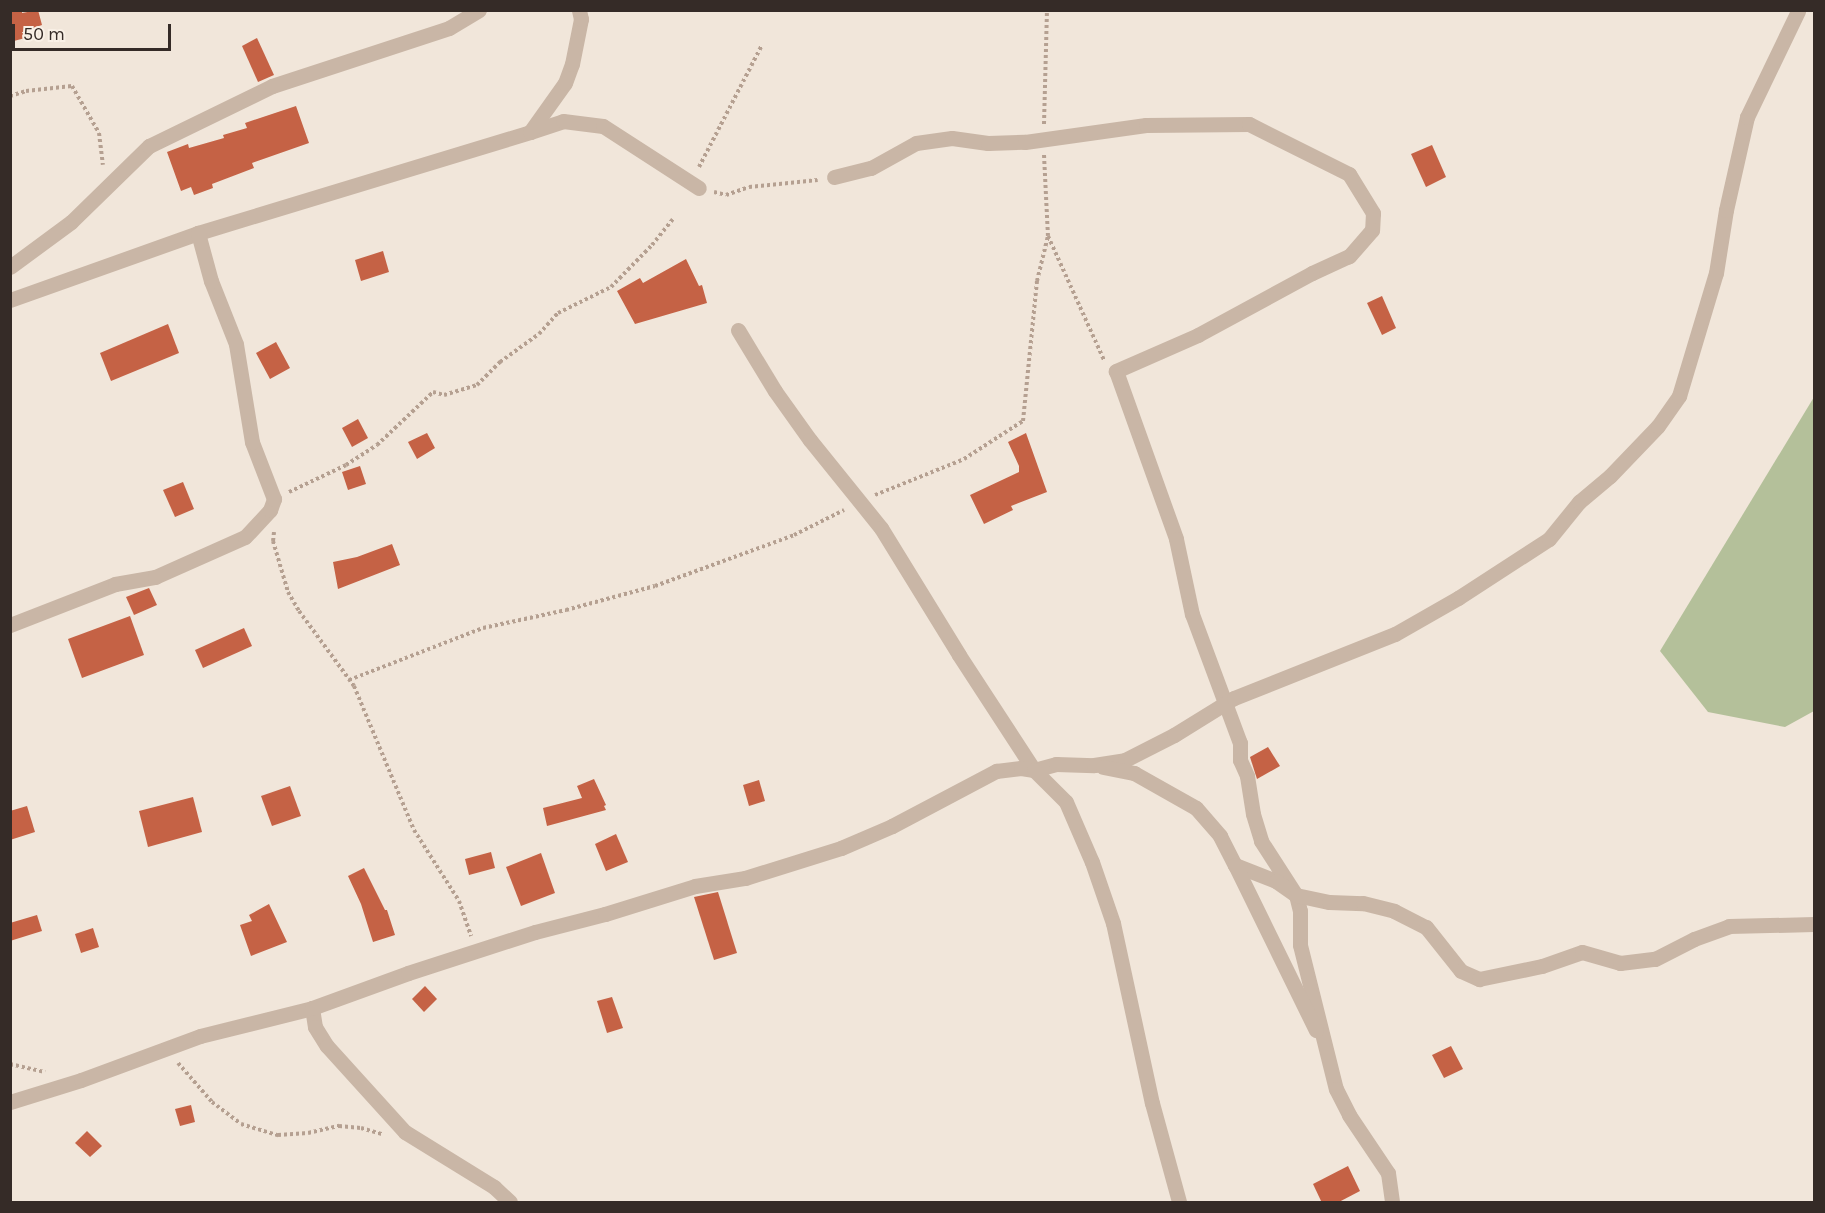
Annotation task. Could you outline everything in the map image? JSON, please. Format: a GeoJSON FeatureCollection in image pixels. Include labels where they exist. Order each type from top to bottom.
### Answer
{"type":"FeatureCollection","features":[{"type":"Feature","properties":{"kind":"street"},"geometry":{"type":"LineString","coordinates":[[10,267],[71,222],[149,146],[272,86],[449,28],[479,10]]}},
{"type":"Feature","properties":{"kind":"street"},"geometry":{"type":"LineString","coordinates":[[530,132],[566,83],[580,19],[579,10]]}},
{"type":"Feature","properties":{"kind":"street"},"geometry":{"type":"LineString","coordinates":[[1094,765],[1125,759],[1174,735],[1226,703],[1266,684],[1395,634],[1513,564],[1550,539],[1579,502],[1610,476],[1658,426],[1679,396],[1716,273],[1747,117],[1798,11]]}},
{"type":"Feature","properties":{"kind":"street"},"geometry":{"type":"LineString","coordinates":[[10,300],[198,234],[562,122],[603,126],[699,188]]}},
{"type":"Feature","properties":{"kind":"street"},"geometry":{"type":"LineString","coordinates":[[834,177],[871,168],[916,143],[952,138],[988,143],[1044,140],[1146,124],[1249,124],[1349,174],[1373,213],[1372,230],[1349,256],[1312,273],[1198,335],[1116,371],[1176,539],[1192,614],[1240,743],[1240,760],[1247,776],[1252,814],[1261,841],[1296,896],[1300,911],[1300,945],[1336,1089],[1349,1115],[1388,1173],[1392,1203]]}},
{"type":"Feature","properties":{"kind":"street"},"geometry":{"type":"LineString","coordinates":[[10,625],[115,584],[155,577],[245,537],[270,510],[274,499],[252,442],[236,344],[211,281],[198,234]]}},
{"type":"Feature","properties":{"kind":"street"},"geometry":{"type":"LineString","coordinates":[[738,330],[780,399],[881,528],[959,655],[1034,770],[1066,802],[1092,862],[1106,903],[1152,1103],[1179,1203]]}},
{"type":"Feature","properties":{"kind":"street"},"geometry":{"type":"LineString","coordinates":[[10,1102],[200,1036],[312,1008],[476,951],[695,886],[745,878],[808,859],[892,826],[996,771],[1021,768],[1034,770],[1056,764],[1094,765],[1134,773],[1196,808],[1220,836],[1323,1043]]}},
{"type":"Feature","properties":{"kind":"street"},"geometry":{"type":"LineString","coordinates":[[1235,865],[1276,881],[1296,896],[1329,902],[1363,903],[1394,911],[1426,927],[1461,971],[1479,980],[1542,966],[1582,952],[1620,963],[1655,959],[1694,939],[1728,926],[1815,924]]}},
{"type":"Feature","properties":{"kind":"street"},"geometry":{"type":"LineString","coordinates":[[312,1008],[315,1027],[327,1046],[405,1132],[494,1187],[510,1203]]}},
{"type":"Feature","properties":{"kind":"path"},"geometry":{"type":"LineString","coordinates":[[349,680],[483,628],[655,586],[794,534],[861,501],[964,459],[1023,421],[1037,281],[1048,236],[1044,140],[1047,10]]}},
{"type":"Feature","properties":{"kind":"path"},"geometry":{"type":"LineString","coordinates":[[762,45],[696,173],[699,188],[726,195],[750,187],[834,177]]}},
{"type":"Feature","properties":{"kind":"path"},"geometry":{"type":"LineString","coordinates":[[10,96],[26,91],[72,86],[99,133],[104,172]]}},
{"type":"Feature","properties":{"kind":"path"},"geometry":{"type":"LineString","coordinates":[[274,499],[346,465],[377,445],[433,392],[444,395],[477,385],[500,362],[539,334],[558,313],[611,286],[652,245],[673,219]]}},
{"type":"Feature","properties":{"kind":"path"},"geometry":{"type":"LineString","coordinates":[[1048,236],[1105,364],[1116,371]]}},
{"type":"Feature","properties":{"kind":"path"},"geometry":{"type":"LineString","coordinates":[[274,530],[273,541],[288,592],[349,680],[414,830],[459,901],[476,951]]}},
{"type":"Feature","properties":{"kind":"path"},"geometry":{"type":"LineString","coordinates":[[167,1048],[212,1102],[241,1124],[278,1135],[308,1133],[339,1126],[361,1128],[388,1135]]}},
{"type":"Feature","properties":{"kind":"green space"},"geometry":{"type":"Polygon","coordinates":[[[1814,397],[1814,711],[1785,727],[1708,712],[1660,651],[1814,397]]]}},
{"type":"Feature","properties":{"kind":"building"},"geometry":{"type":"Polygon","coordinates":[[[10,10],[22,10],[22,13],[38,10],[42,25],[27,30],[29,37],[10,42],[10,10]]]}},
{"type":"Feature","properties":{"kind":"building"},"geometry":{"type":"Polygon","coordinates":[[[257,38],[274,75],[258,82],[242,46],[257,38]]]}},
{"type":"Feature","properties":{"kind":"building"},"geometry":{"type":"Polygon","coordinates":[[[296,106],[309,143],[252,163],[254,168],[212,184],[213,188],[194,195],[191,187],[181,191],[167,152],[188,144],[189,148],[224,138],[223,135],[247,128],[245,123],[296,106]]]}},
{"type":"Feature","properties":{"kind":"building"},"geometry":{"type":"Polygon","coordinates":[[[1432,145],[1446,177],[1426,187],[1411,154],[1432,145]]]}},
{"type":"Feature","properties":{"kind":"building"},"geometry":{"type":"Polygon","coordinates":[[[383,251],[389,272],[361,281],[355,260],[383,251]]]}},
{"type":"Feature","properties":{"kind":"building"},"geometry":{"type":"Polygon","coordinates":[[[686,259],[699,286],[702,285],[707,303],[635,324],[617,291],[640,278],[643,283],[686,259]]]}},
{"type":"Feature","properties":{"kind":"building"},"geometry":{"type":"Polygon","coordinates":[[[1382,296],[1396,328],[1382,335],[1367,303],[1382,296]]]}},
{"type":"Feature","properties":{"kind":"building"},"geometry":{"type":"Polygon","coordinates":[[[168,324],[179,353],[111,381],[100,353],[168,324]]]}},
{"type":"Feature","properties":{"kind":"building"},"geometry":{"type":"Polygon","coordinates":[[[276,342],[290,368],[270,379],[256,353],[276,342]]]}},
{"type":"Feature","properties":{"kind":"building"},"geometry":{"type":"Polygon","coordinates":[[[358,419],[368,438],[352,447],[342,428],[358,419]]]}},
{"type":"Feature","properties":{"kind":"building"},"geometry":{"type":"Polygon","coordinates":[[[427,433],[435,448],[417,459],[408,442],[427,433]]]}},
{"type":"Feature","properties":{"kind":"building"},"geometry":{"type":"Polygon","coordinates":[[[1026,433],[1047,492],[1011,506],[1013,510],[984,524],[970,495],[1019,472],[1019,466],[1008,442],[1026,433]]]}},
{"type":"Feature","properties":{"kind":"building"},"geometry":{"type":"Polygon","coordinates":[[[360,466],[366,484],[348,490],[342,472],[360,466]]]}},
{"type":"Feature","properties":{"kind":"building"},"geometry":{"type":"Polygon","coordinates":[[[183,482],[194,509],[175,517],[163,490],[183,482]]]}},
{"type":"Feature","properties":{"kind":"building"},"geometry":{"type":"Polygon","coordinates":[[[392,544],[400,565],[338,589],[333,562],[357,557],[392,544]]]}},
{"type":"Feature","properties":{"kind":"building"},"geometry":{"type":"Polygon","coordinates":[[[149,588],[157,605],[134,615],[126,597],[149,588]]]}},
{"type":"Feature","properties":{"kind":"building"},"geometry":{"type":"Polygon","coordinates":[[[130,616],[144,655],[82,678],[68,639],[130,616]]]}},
{"type":"Feature","properties":{"kind":"building"},"geometry":{"type":"Polygon","coordinates":[[[244,628],[252,646],[203,668],[195,650],[244,628]]]}},
{"type":"Feature","properties":{"kind":"building"},"geometry":{"type":"Polygon","coordinates":[[[1268,747],[1280,766],[1257,779],[1250,757],[1268,747]]]}},
{"type":"Feature","properties":{"kind":"building"},"geometry":{"type":"Polygon","coordinates":[[[594,779],[606,805],[604,806],[606,810],[547,826],[543,808],[582,798],[577,786],[594,779]]]}},
{"type":"Feature","properties":{"kind":"building"},"geometry":{"type":"Polygon","coordinates":[[[759,780],[765,801],[749,806],[743,785],[759,780]]]}},
{"type":"Feature","properties":{"kind":"building"},"geometry":{"type":"Polygon","coordinates":[[[290,786],[301,816],[272,826],[261,796],[290,786]]]}},
{"type":"Feature","properties":{"kind":"building"},"geometry":{"type":"Polygon","coordinates":[[[193,797],[202,832],[148,847],[139,811],[193,797]]]}},
{"type":"Feature","properties":{"kind":"building"},"geometry":{"type":"Polygon","coordinates":[[[27,806],[35,832],[10,840],[10,811],[27,806]]]}},
{"type":"Feature","properties":{"kind":"building"},"geometry":{"type":"Polygon","coordinates":[[[616,834],[628,862],[606,871],[595,844],[616,834]]]}},
{"type":"Feature","properties":{"kind":"building"},"geometry":{"type":"Polygon","coordinates":[[[491,852],[495,868],[469,875],[465,859],[491,852]]]}},
{"type":"Feature","properties":{"kind":"building"},"geometry":{"type":"Polygon","coordinates":[[[541,853],[555,893],[521,906],[506,867],[541,853]]]}},
{"type":"Feature","properties":{"kind":"building"},"geometry":{"type":"Polygon","coordinates":[[[364,868],[387,910],[395,935],[373,942],[361,904],[348,876],[364,868]]]}},
{"type":"Feature","properties":{"kind":"building"},"geometry":{"type":"Polygon","coordinates":[[[718,892],[737,953],[714,960],[694,897],[718,892]]]}},
{"type":"Feature","properties":{"kind":"building"},"geometry":{"type":"Polygon","coordinates":[[[269,904],[287,942],[251,956],[240,925],[252,921],[249,915],[269,904]]]}},
{"type":"Feature","properties":{"kind":"building"},"geometry":{"type":"Polygon","coordinates":[[[37,915],[42,931],[10,941],[10,923],[37,915]]]}},
{"type":"Feature","properties":{"kind":"building"},"geometry":{"type":"Polygon","coordinates":[[[93,928],[99,947],[81,953],[75,934],[93,928]]]}},
{"type":"Feature","properties":{"kind":"building"},"geometry":{"type":"Polygon","coordinates":[[[425,986],[437,999],[424,1012],[412,999],[425,986]]]}},
{"type":"Feature","properties":{"kind":"building"},"geometry":{"type":"Polygon","coordinates":[[[612,997],[623,1028],[607,1033],[597,1001],[612,997]]]}},
{"type":"Feature","properties":{"kind":"building"},"geometry":{"type":"Polygon","coordinates":[[[1451,1046],[1463,1069],[1444,1078],[1432,1055],[1451,1046]]]}},
{"type":"Feature","properties":{"kind":"building"},"geometry":{"type":"Polygon","coordinates":[[[191,1105],[195,1122],[180,1126],[175,1109],[191,1105]]]}},
{"type":"Feature","properties":{"kind":"building"},"geometry":{"type":"Polygon","coordinates":[[[87,1131],[102,1146],[90,1157],[75,1143],[87,1131]]]}},
{"type":"Feature","properties":{"kind":"building"},"geometry":{"type":"Polygon","coordinates":[[[1348,1166],[1360,1191],[1337,1203],[1322,1203],[1313,1184],[1348,1166]]]}}]}
